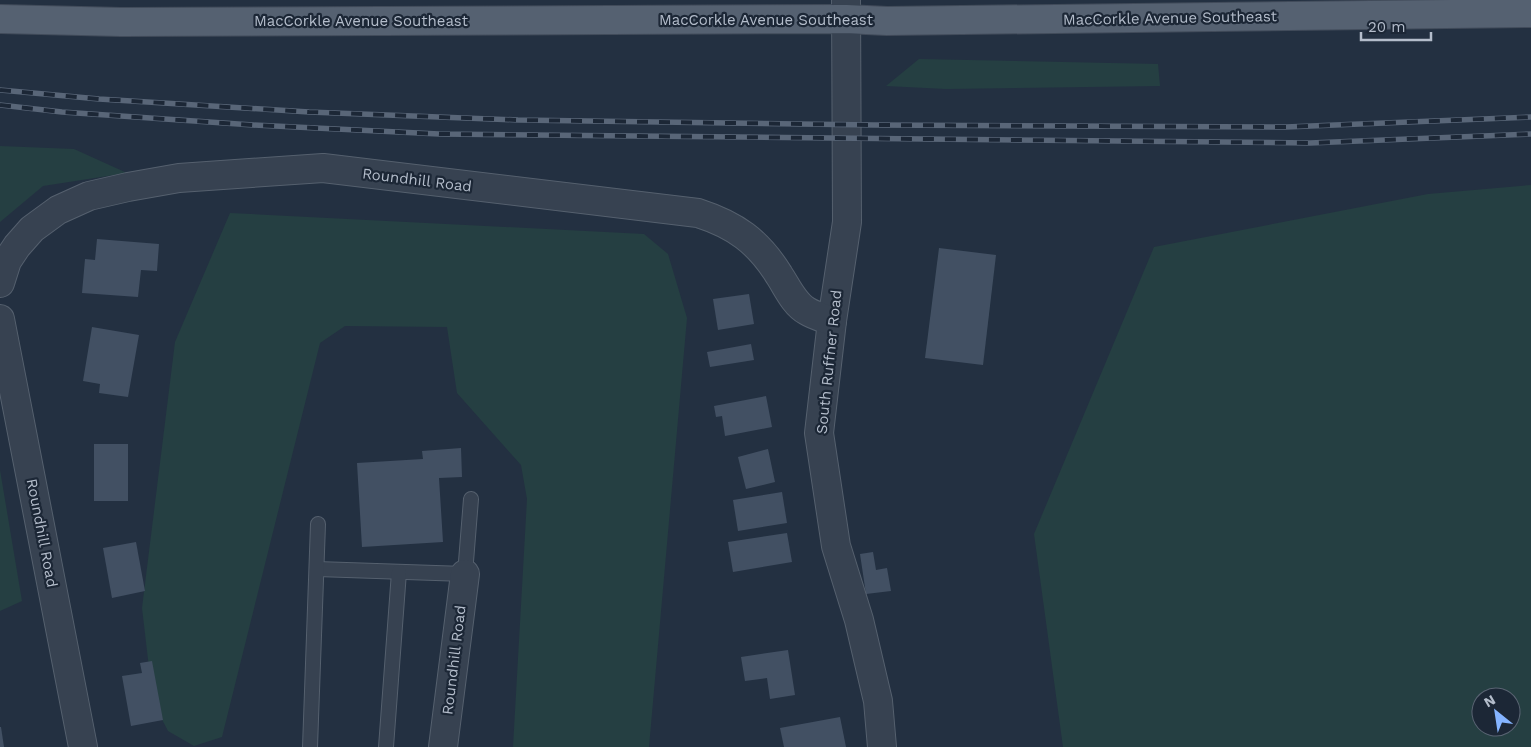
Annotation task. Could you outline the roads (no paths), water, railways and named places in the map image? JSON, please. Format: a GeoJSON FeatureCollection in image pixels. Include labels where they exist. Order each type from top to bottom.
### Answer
{"type":"FeatureCollection","features":[{"type":"Feature","properties":{"kind":"main road","name":"MacCorkle Avenue Southeast"},"geometry":{"type":"LineString","coordinates":[[0,20],[131,22],[846,10],[887,21],[1531,13]]}},
{"type":"Feature","properties":{"kind":"street","name":"South Ruffner Road"},"geometry":{"type":"LineString","coordinates":[[846,10],[847,222],[832,322],[819,433],[836,546],[859,620],[878,701],[882,747]]}},
{"type":"Feature","properties":{"kind":"street","name":"Roundhill Road"},"geometry":{"type":"LineString","coordinates":[[0,283],[7,261],[32,230],[58,210],[89,196],[178,178],[323,168],[698,213],[734,227],[749,238],[770,261],[796,302],[806,311],[832,322]]}},
{"type":"Feature","properties":{"kind":"street","name":"Roundhill Road"},"geometry":{"type":"LineString","coordinates":[[0,319],[83,747]]}},
{"type":"Feature","properties":{"kind":"street","name":"Roundhill Road"},"geometry":{"type":"LineString","coordinates":[[443,747],[465,574]]}},
{"type":"Feature","properties":{"kind":"lane"},"geometry":{"type":"LineString","coordinates":[[317,569],[465,574],[471,499]]}},
{"type":"Feature","properties":{"kind":"lane"},"geometry":{"type":"LineString","coordinates":[[310,747],[318,524]]}},
{"type":"Feature","properties":{"kind":"lane"},"geometry":{"type":"LineString","coordinates":[[386,747],[399,572]]}},
{"type":"Feature","properties":{"kind":"railway"},"geometry":{"type":"LineString","coordinates":[[0,90],[99,99],[309,112],[518,120],[874,125],[1286,127],[1531,117]]}},
{"type":"Feature","properties":{"kind":"railway"},"geometry":{"type":"LineString","coordinates":[[0,105],[62,112],[253,125],[439,134],[1310,143],[1531,134]]}}]}
